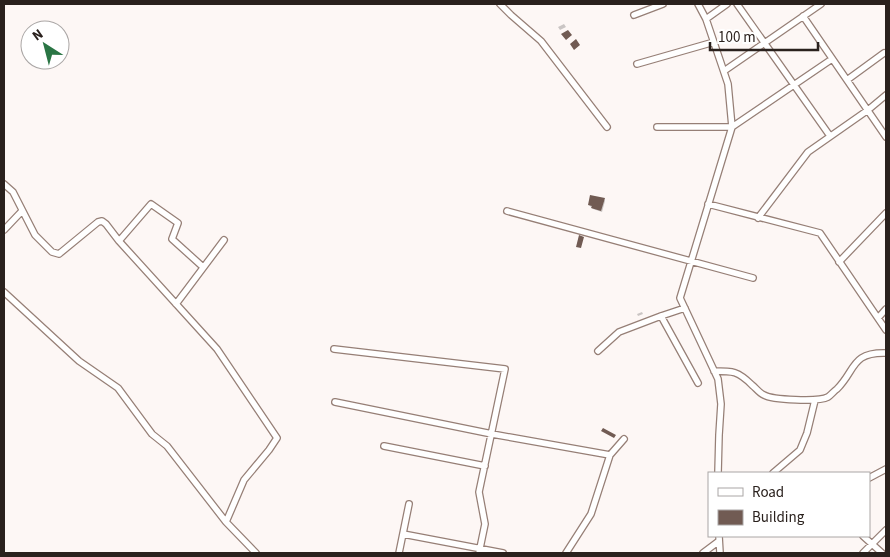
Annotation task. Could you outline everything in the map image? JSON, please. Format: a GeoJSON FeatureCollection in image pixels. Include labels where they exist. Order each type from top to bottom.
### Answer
{"type":"FeatureCollection","features":[{"type":"Feature","properties":{"kind":"street"},"geometry":{"type":"LineString","coordinates":[[500,4],[541,41],[607,127]]}},
{"type":"Feature","properties":{"kind":"street"},"geometry":{"type":"LineString","coordinates":[[634,15],[663,4]]}},
{"type":"Feature","properties":{"kind":"street"},"geometry":{"type":"LineString","coordinates":[[698,4],[706,19],[728,84],[732,127],[680,298],[718,379],[721,404],[718,472]]}},
{"type":"Feature","properties":{"kind":"street"},"geometry":{"type":"LineString","coordinates":[[706,19],[727,4]]}},
{"type":"Feature","properties":{"kind":"street"},"geometry":{"type":"LineString","coordinates":[[737,4],[830,136]]}},
{"type":"Feature","properties":{"kind":"street"},"geometry":{"type":"LineString","coordinates":[[724,71],[821,4]]}},
{"type":"Feature","properties":{"kind":"street"},"geometry":{"type":"LineString","coordinates":[[803,16],[886,137]]}},
{"type":"Feature","properties":{"kind":"street"},"geometry":{"type":"LineString","coordinates":[[638,64],[714,42]]}},
{"type":"Feature","properties":{"kind":"street"},"geometry":{"type":"LineString","coordinates":[[847,80],[884,53]]}},
{"type":"Feature","properties":{"kind":"street"},"geometry":{"type":"LineString","coordinates":[[657,127],[732,127],[832,59]]}},
{"type":"Feature","properties":{"kind":"street"},"geometry":{"type":"LineString","coordinates":[[758,218],[808,152],[886,95]]}},
{"type":"Feature","properties":{"kind":"street"},"geometry":{"type":"LineString","coordinates":[[4,184],[13,192],[35,235],[52,252],[59,254],[98,222],[102,221],[106,224],[119,241],[218,349],[277,438],[244,480],[226,522]]}},
{"type":"Feature","properties":{"kind":"street"},"geometry":{"type":"LineString","coordinates":[[119,241],[151,204],[178,223],[172,239],[203,267]]}},
{"type":"Feature","properties":{"kind":"street"},"geometry":{"type":"LineString","coordinates":[[708,204],[820,233],[886,330]]}},
{"type":"Feature","properties":{"kind":"street"},"geometry":{"type":"LineString","coordinates":[[507,210],[753,278]]}},
{"type":"Feature","properties":{"kind":"street"},"geometry":{"type":"LineString","coordinates":[[4,230],[22,211]]}},
{"type":"Feature","properties":{"kind":"street"},"geometry":{"type":"LineString","coordinates":[[839,262],[886,212]]}},
{"type":"Feature","properties":{"kind":"street"},"geometry":{"type":"LineString","coordinates":[[176,304],[224,240]]}},
{"type":"Feature","properties":{"kind":"street"},"geometry":{"type":"LineString","coordinates":[[4,292],[79,361],[118,388],[152,434],[166,446],[226,522],[256,553]]}},
{"type":"Feature","properties":{"kind":"street"},"geometry":{"type":"LineString","coordinates":[[598,351],[620,332],[685,308]]}},
{"type":"Feature","properties":{"kind":"street"},"geometry":{"type":"LineString","coordinates":[[878,318],[886,309]]}},
{"type":"Feature","properties":{"kind":"street"},"geometry":{"type":"LineString","coordinates":[[662,316],[698,383]]}},
{"type":"Feature","properties":{"kind":"street"},"geometry":{"type":"LineString","coordinates":[[334,349],[505,369],[479,492],[485,524],[479,551]]}},
{"type":"Feature","properties":{"kind":"street"},"geometry":{"type":"LineString","coordinates":[[714,371],[732,371],[743,376],[765,396],[788,400],[815,400],[829,397],[843,383],[852,366],[862,356],[886,353]]}},
{"type":"Feature","properties":{"kind":"street"},"geometry":{"type":"LineString","coordinates":[[774,472],[800,450],[807,433],[815,400]]}},
{"type":"Feature","properties":{"kind":"street"},"geometry":{"type":"LineString","coordinates":[[335,402],[492,434],[610,455]]}},
{"type":"Feature","properties":{"kind":"street"},"geometry":{"type":"LineString","coordinates":[[566,553],[591,514],[610,455],[624,440]]}},
{"type":"Feature","properties":{"kind":"street"},"geometry":{"type":"LineString","coordinates":[[384,446],[484,466]]}},
{"type":"Feature","properties":{"kind":"street"},"geometry":{"type":"LineString","coordinates":[[870,477],[886,469]]}},
{"type":"Feature","properties":{"kind":"street"},"geometry":{"type":"LineString","coordinates":[[399,553],[409,504]]}},
{"type":"Feature","properties":{"kind":"street"},"geometry":{"type":"LineString","coordinates":[[863,553],[886,530]]}},
{"type":"Feature","properties":{"kind":"street"},"geometry":{"type":"LineString","coordinates":[[403,534],[479,551],[503,553]]}},
{"type":"Feature","properties":{"kind":"street"},"geometry":{"type":"LineString","coordinates":[[864,537],[882,553]]}},
{"type":"Feature","properties":{"kind":"street"},"geometry":{"type":"LineString","coordinates":[[703,553],[719,538]]}},
{"type":"Feature","properties":{"kind":"street"},"geometry":{"type":"LineString","coordinates":[[719,538],[720,553]]}},
{"type":"Feature","properties":{"kind":"building"},"geometry":{"type":"Polygon","coordinates":[[[568,30],[572,35],[566,40],[561,34],[568,30]]]}},
{"type":"Feature","properties":{"kind":"building"},"geometry":{"type":"Polygon","coordinates":[[[576,39],[580,45],[574,50],[570,44],[576,39]]]}},
{"type":"Feature","properties":{"kind":"building"},"geometry":{"type":"Polygon","coordinates":[[[590,195],[605,198],[601,211],[588,205],[590,195]]]}},
{"type":"Feature","properties":{"kind":"building"},"geometry":{"type":"Polygon","coordinates":[[[579,235],[584,237],[581,248],[576,247],[579,235]]]}},
{"type":"Feature","properties":{"kind":"building"},"geometry":{"type":"Polygon","coordinates":[[[603,428],[616,435],[614,438],[601,431],[603,428]]]}}]}
